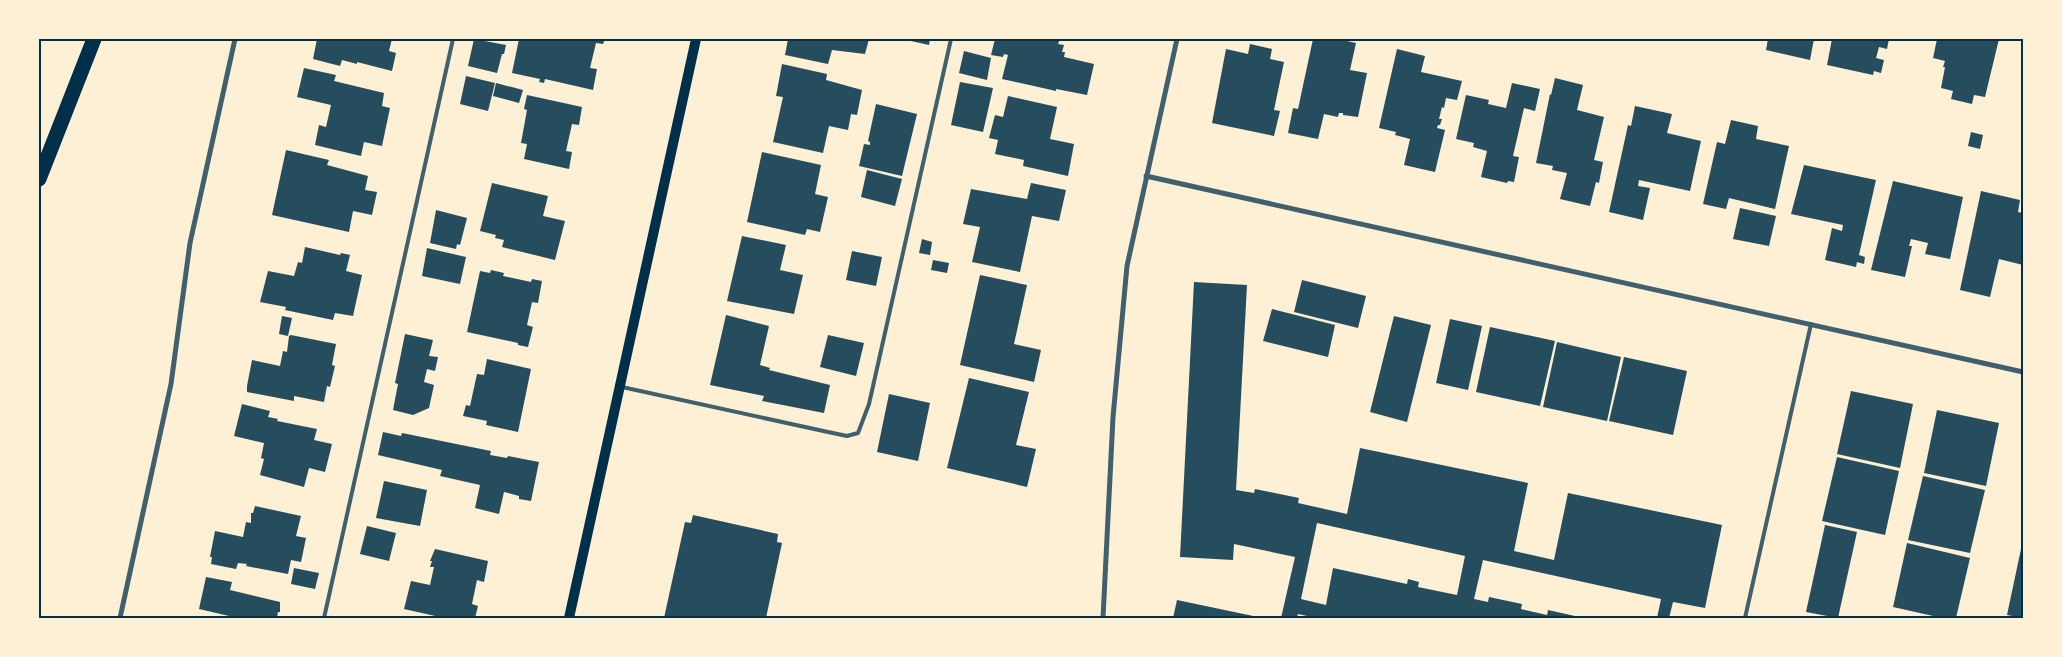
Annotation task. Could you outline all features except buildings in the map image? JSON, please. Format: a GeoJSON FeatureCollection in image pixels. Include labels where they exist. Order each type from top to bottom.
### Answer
{"type":"FeatureCollection","features":[{"type":"Feature","properties":{"kind":"highway"},"geometry":{"type":"LineString","coordinates":[[39,179],[94,39]]}},
{"type":"Feature","properties":{"kind":"main road"},"geometry":{"type":"LineString","coordinates":[[569,618],[696,39]]}},
{"type":"Feature","properties":{"kind":"street"},"geometry":{"type":"LineString","coordinates":[[120,618],[171,384],[190,244],[235,39]]}},
{"type":"Feature","properties":{"kind":"street"},"geometry":{"type":"LineString","coordinates":[[1103,618],[1113,417],[1127,266],[1177,39]]}},
{"type":"Feature","properties":{"kind":"street"},"geometry":{"type":"LineString","coordinates":[[1146,176],[2023,372]]}},
{"type":"Feature","properties":{"kind":"lane"},"geometry":{"type":"LineString","coordinates":[[324,618],[452,39]]}},
{"type":"Feature","properties":{"kind":"lane"},"geometry":{"type":"LineString","coordinates":[[620,386],[847,436],[858,433],[869,404],[951,39]]}},
{"type":"Feature","properties":{"kind":"lane"},"geometry":{"type":"LineString","coordinates":[[1745,618],[1811,324]]}}]}
